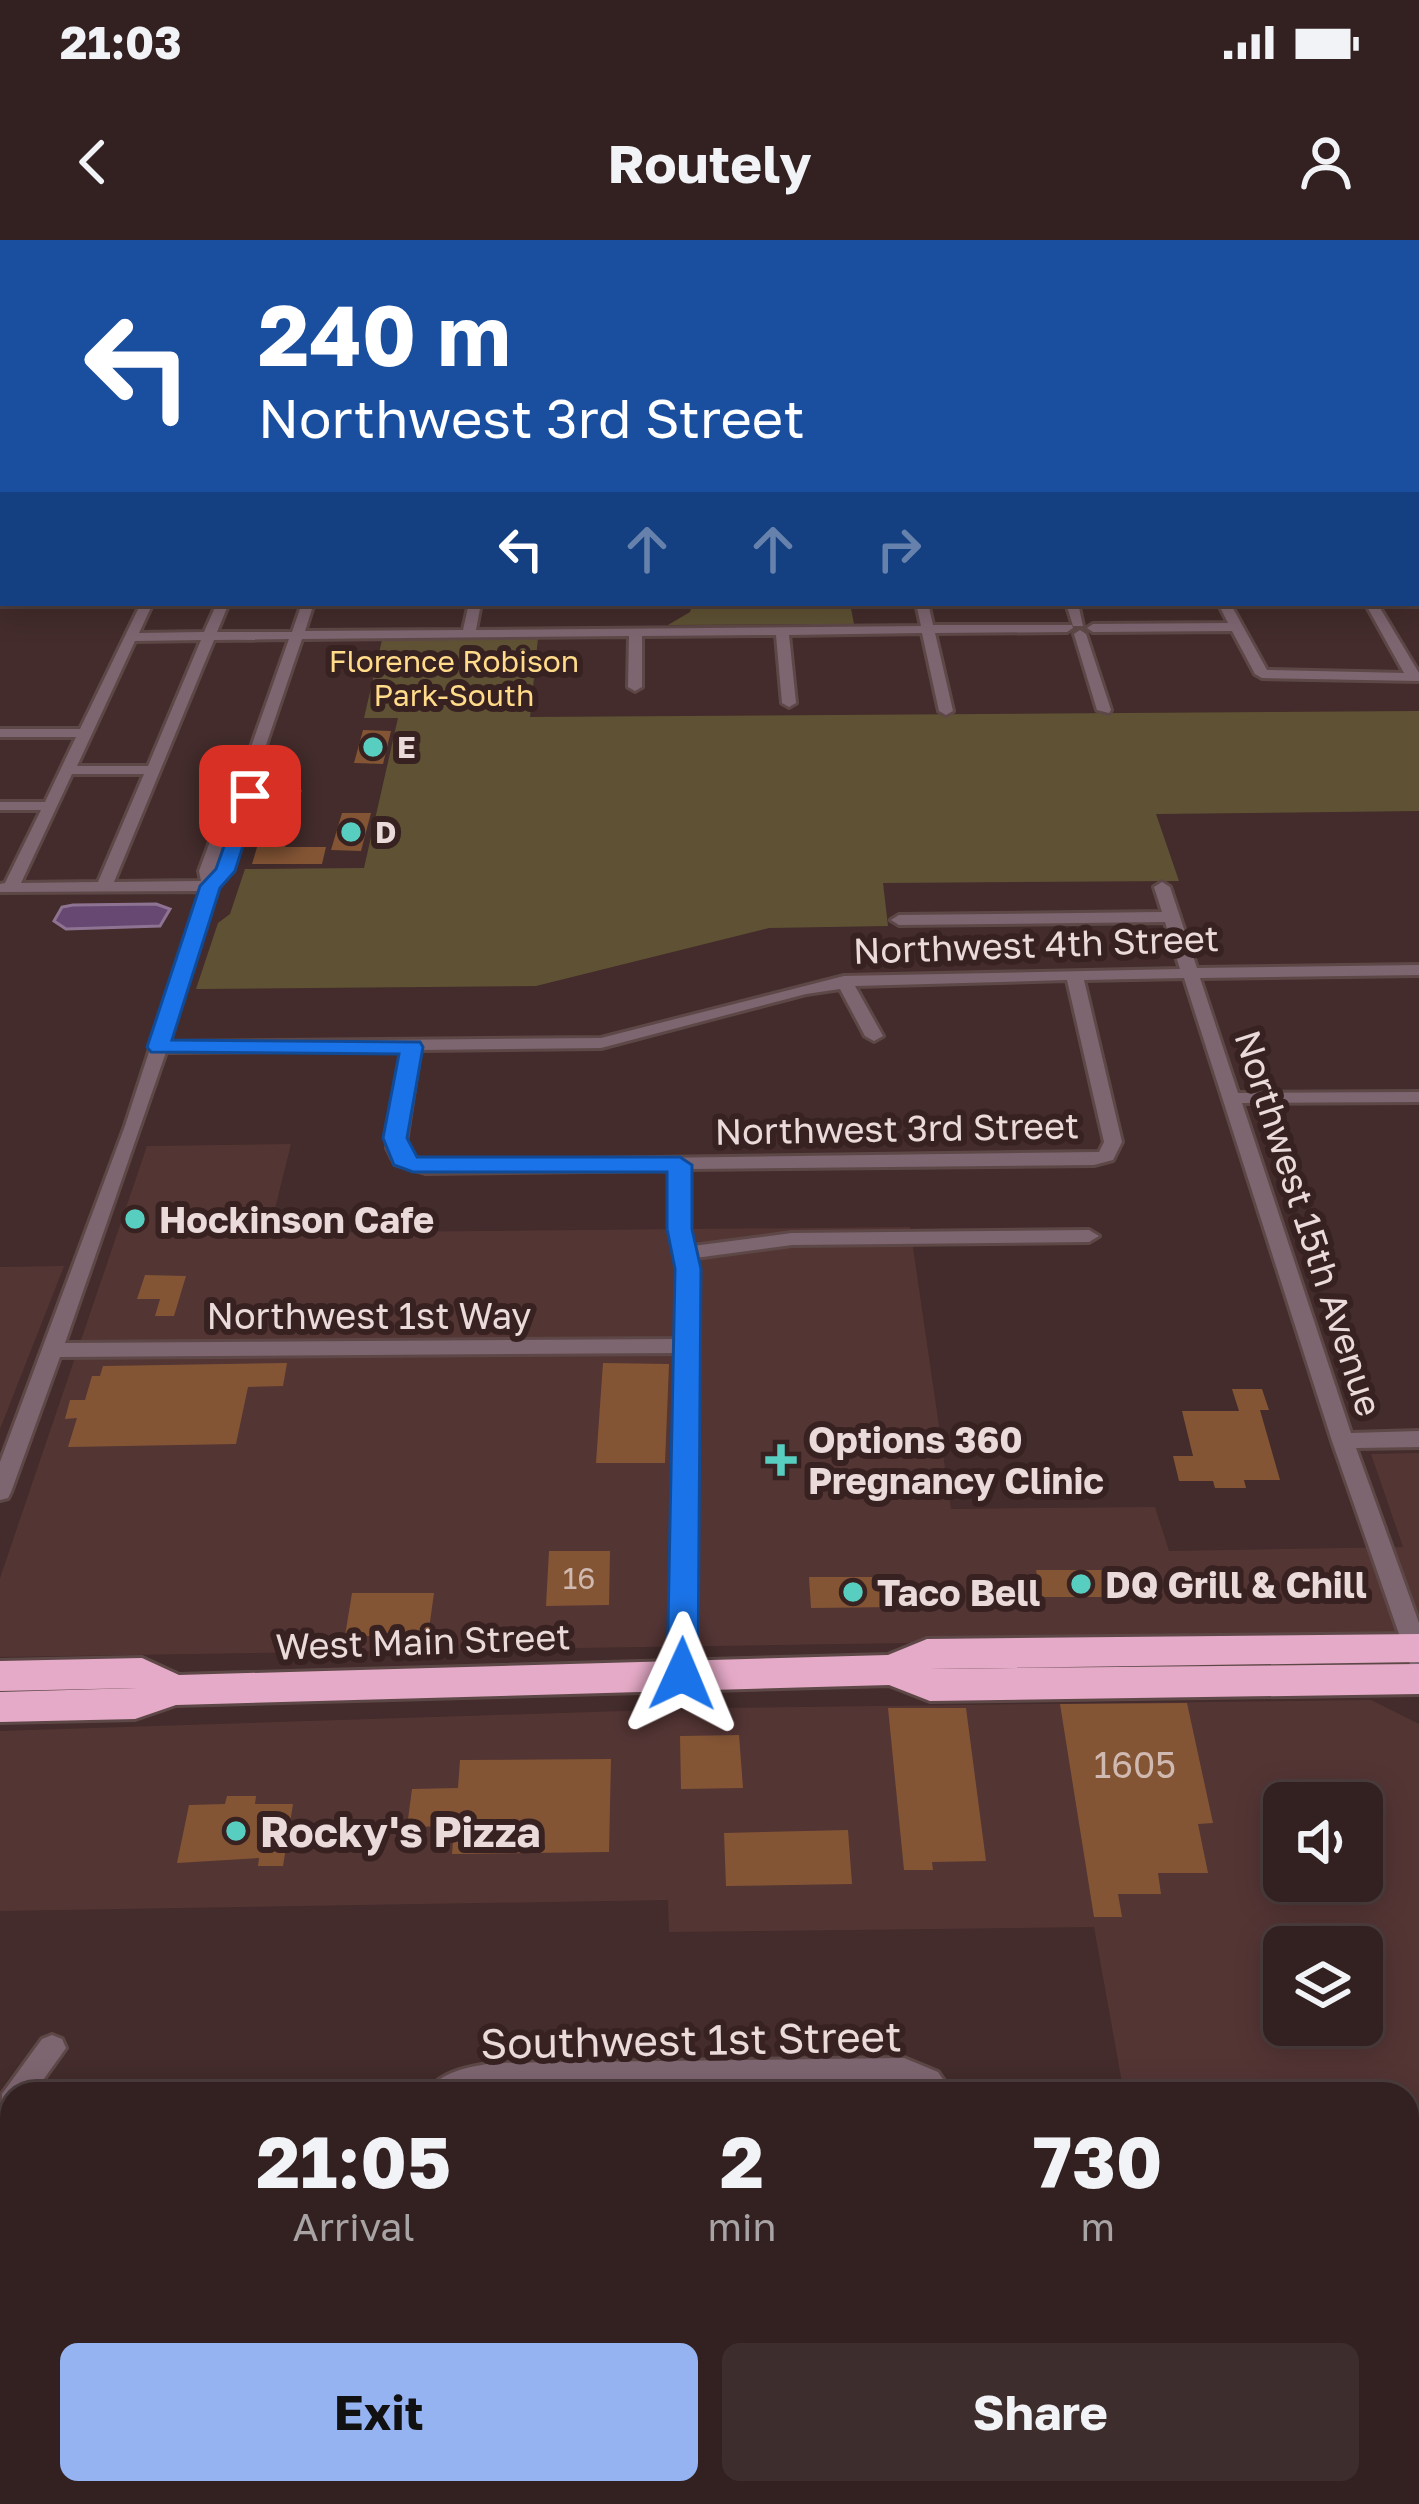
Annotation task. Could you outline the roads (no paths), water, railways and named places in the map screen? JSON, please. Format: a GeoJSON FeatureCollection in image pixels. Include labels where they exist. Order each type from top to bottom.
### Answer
{"type":"FeatureCollection","features":[{"type":"Feature","properties":{"kind":"highway","name":"West Main Street"},"geometry":{"type":"LineString","coordinates":[[0,1707],[135,1704],[174,1690],[682,1674],[892,1670],[930,1686],[1418,1658]]}},
{"type":"Feature","properties":{"kind":"highway","name":"West Main Street"},"geometry":{"type":"LineString","coordinates":[[0,1676],[142,1673],[174,1690]]}},
{"type":"Feature","properties":{"kind":"street"},"geometry":{"type":"LineString","coordinates":[[146,606],[50,806],[5,888],[210,886]]}},
{"type":"Feature","properties":{"kind":"street"},"geometry":{"type":"LineString","coordinates":[[104,887],[223,606]]}},
{"type":"Feature","properties":{"kind":"street"},"geometry":{"type":"LineString","coordinates":[[0,1492],[159,1047],[210,886],[225,871],[250,796],[244,789],[307,606]]}},
{"type":"Feature","properties":{"kind":"street"},"geometry":{"type":"LineString","coordinates":[[470,632],[474,606]]}},
{"type":"Feature","properties":{"kind":"street"},"geometry":{"type":"LineString","coordinates":[[923,606],[946,711]]}},
{"type":"Feature","properties":{"kind":"street"},"geometry":{"type":"LineString","coordinates":[[1073,606],[1104,710]]}},
{"type":"Feature","properties":{"kind":"street"},"geometry":{"type":"LineString","coordinates":[[1225,606],[1262,674],[1416,677]]}},
{"type":"Feature","properties":{"kind":"street"},"geometry":{"type":"LineString","coordinates":[[1373,606],[1416,677]]}},
{"type":"Feature","properties":{"kind":"street"},"geometry":{"type":"LineString","coordinates":[[131,638],[1235,627]]}},
{"type":"Feature","properties":{"kind":"street"},"geometry":{"type":"LineString","coordinates":[[782,629],[789,703]]}},
{"type":"Feature","properties":{"kind":"street"},"geometry":{"type":"LineString","coordinates":[[635,688],[636,631]]}},
{"type":"Feature","properties":{"kind":"street"},"geometry":{"type":"LineString","coordinates":[[0,733],[85,733]]}},
{"type":"Feature","properties":{"kind":"street"},"geometry":{"type":"LineString","coordinates":[[67,770],[152,770]]}},
{"type":"Feature","properties":{"kind":"street"},"geometry":{"type":"LineString","coordinates":[[0,806],[50,806]]}},
{"type":"Feature","properties":{"kind":"street","name":"Northwest 15th Avenue"},"geometry":{"type":"LineString","coordinates":[[1162,887],[1342,1441],[1418,1658]]}},
{"type":"Feature","properties":{"kind":"street"},"geometry":{"type":"LineString","coordinates":[[899,920],[1172,917]]}},
{"type":"Feature","properties":{"kind":"street","name":"Northwest 4th Street"},"geometry":{"type":"LineString","coordinates":[[159,1047],[601,1043],[844,981],[1419,970]]}},
{"type":"Feature","properties":{"kind":"street","name":"Northwest 3rd Street"},"geometry":{"type":"LineString","coordinates":[[412,1047],[395,1138],[402,1160],[427,1167],[1079,1160],[1106,1156],[1113,1142],[1075,977]]}},
{"type":"Feature","properties":{"kind":"street"},"geometry":{"type":"LineString","coordinates":[[844,981],[874,1036]]}},
{"type":"Feature","properties":{"kind":"street"},"geometry":{"type":"LineString","coordinates":[[1229,1098],[1419,1097]]}},
{"type":"Feature","properties":{"kind":"street"},"geometry":{"type":"LineString","coordinates":[[680,1165],[687,1346],[682,1674]]}},
{"type":"Feature","properties":{"kind":"street"},"geometry":{"type":"LineString","coordinates":[[685,1253],[791,1239],[1089,1236]]}},
{"type":"Feature","properties":{"kind":"street","name":"Northwest 1st Way"},"geometry":{"type":"LineString","coordinates":[[52,1350],[687,1346]]}},
{"type":"Feature","properties":{"kind":"street"},"geometry":{"type":"LineString","coordinates":[[1342,1441],[1419,1439]]}},
{"type":"Feature","properties":{"kind":"street"},"geometry":{"type":"LineString","coordinates":[[25,2082],[52,2048]]}},
{"type":"Feature","properties":{"kind":"street","name":"Southwest 1st Street"},"geometry":{"type":"LineString","coordinates":[[468,2082],[493,2076],[904,2071],[929,2082]]}},
{"type":"Feature","properties":{"kind":"place","name":"E"},"geometry":{"type":"Point","coordinates":[373,747]}},
{"type":"Feature","properties":{"kind":"place","name":"D"},"geometry":{"type":"Point","coordinates":[351,832]}},
{"type":"Feature","properties":{"kind":"place","name":"Hockinson Cafe"},"geometry":{"type":"Point","coordinates":[135,1219]}},
{"type":"Feature","properties":{"kind":"place","name":"Options 360 Pregnancy Clinic"},"geometry":{"type":"Point","coordinates":[781,1460]}},
{"type":"Feature","properties":{"kind":"place","name":"DQ Grill & Chill"},"geometry":{"type":"Point","coordinates":[1081,1584]}},
{"type":"Feature","properties":{"kind":"place","name":"Taco Bell"},"geometry":{"type":"Point","coordinates":[853,1592]}},
{"type":"Feature","properties":{"kind":"place","name":"Rocky's Pizza"},"geometry":{"type":"Point","coordinates":[236,1831]}},
{"type":"Feature","properties":{"kind":"park label","name":"Florence Robison Park-South"},"geometry":{"type":"Point","coordinates":[454,678]}}]}
